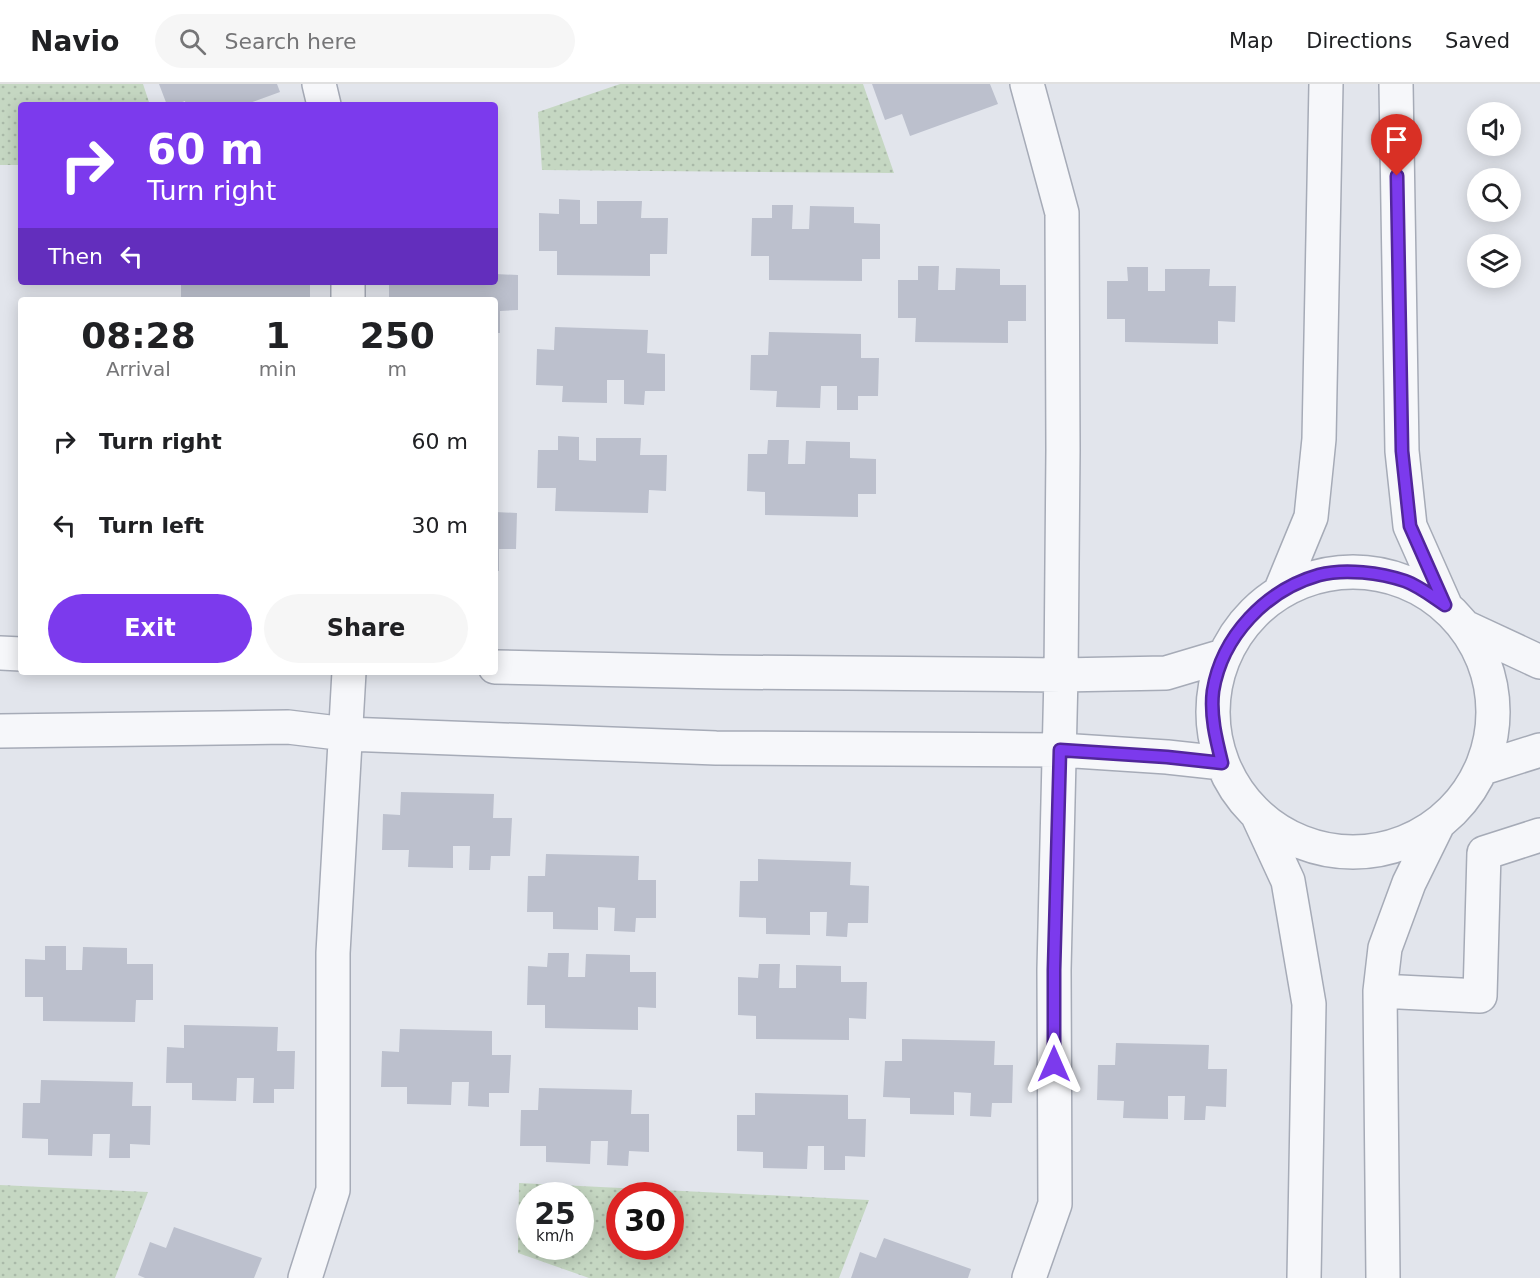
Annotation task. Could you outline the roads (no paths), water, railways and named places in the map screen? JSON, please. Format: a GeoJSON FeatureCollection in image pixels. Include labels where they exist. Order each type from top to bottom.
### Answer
{"type":"FeatureCollection","features":[{"type":"Feature","properties":{"kind":"street"},"geometry":{"type":"LineString","coordinates":[[319,84],[323,102]]}},
{"type":"Feature","properties":{"kind":"street"},"geometry":{"type":"LineString","coordinates":[[1027,84],[1062,213],[1061,675],[1054,970],[1055,1204],[1029,1278]]}},
{"type":"Feature","properties":{"kind":"street"},"geometry":{"type":"LineString","coordinates":[[1280,592],[1311,517],[1319,440],[1326,84]]}},
{"type":"Feature","properties":{"kind":"street"},"geometry":{"type":"LineString","coordinates":[[1258,816],[1299,842],[1346,852],[1395,846],[1438,824],[1464,799],[1483,768],[1494,732],[1494,696],[1485,660],[1456,616],[1410,526],[1402,451],[1396,84]]}},
{"type":"Feature","properties":{"kind":"street"},"geometry":{"type":"LineString","coordinates":[[1304,1278],[1309,1004],[1288,881],[1258,816],[1237,792],[1222,763],[1213,727],[1213,691],[1223,656],[1246,619],[1280,592],[1320,575],[1364,572],[1407,581],[1456,616],[1540,662]]}},
{"type":"Feature","properties":{"kind":"street"},"geometry":{"type":"LineString","coordinates":[[0,653],[18,654]]}},
{"type":"Feature","properties":{"kind":"street"},"geometry":{"type":"LineString","coordinates":[[498,667],[720,672],[1061,675],[1166,673],[1223,656]]}},
{"type":"Feature","properties":{"kind":"street"},"geometry":{"type":"LineString","coordinates":[[305,1278],[333,1190],[333,953],[349,675]]}},
{"type":"Feature","properties":{"kind":"street"},"geometry":{"type":"LineString","coordinates":[[0,731],[288,727],[345,734],[716,747],[1060,750],[1222,763]]}},
{"type":"Feature","properties":{"kind":"street"},"geometry":{"type":"LineString","coordinates":[[1483,768],[1540,750]]}},
{"type":"Feature","properties":{"kind":"street"},"geometry":{"type":"LineString","coordinates":[[1383,1278],[1380,991],[1385,948],[1408,883],[1438,824]]}},
{"type":"Feature","properties":{"kind":"street"},"geometry":{"type":"LineString","coordinates":[[1380,991],[1480,996],[1484,853],[1540,834]]}}]}
